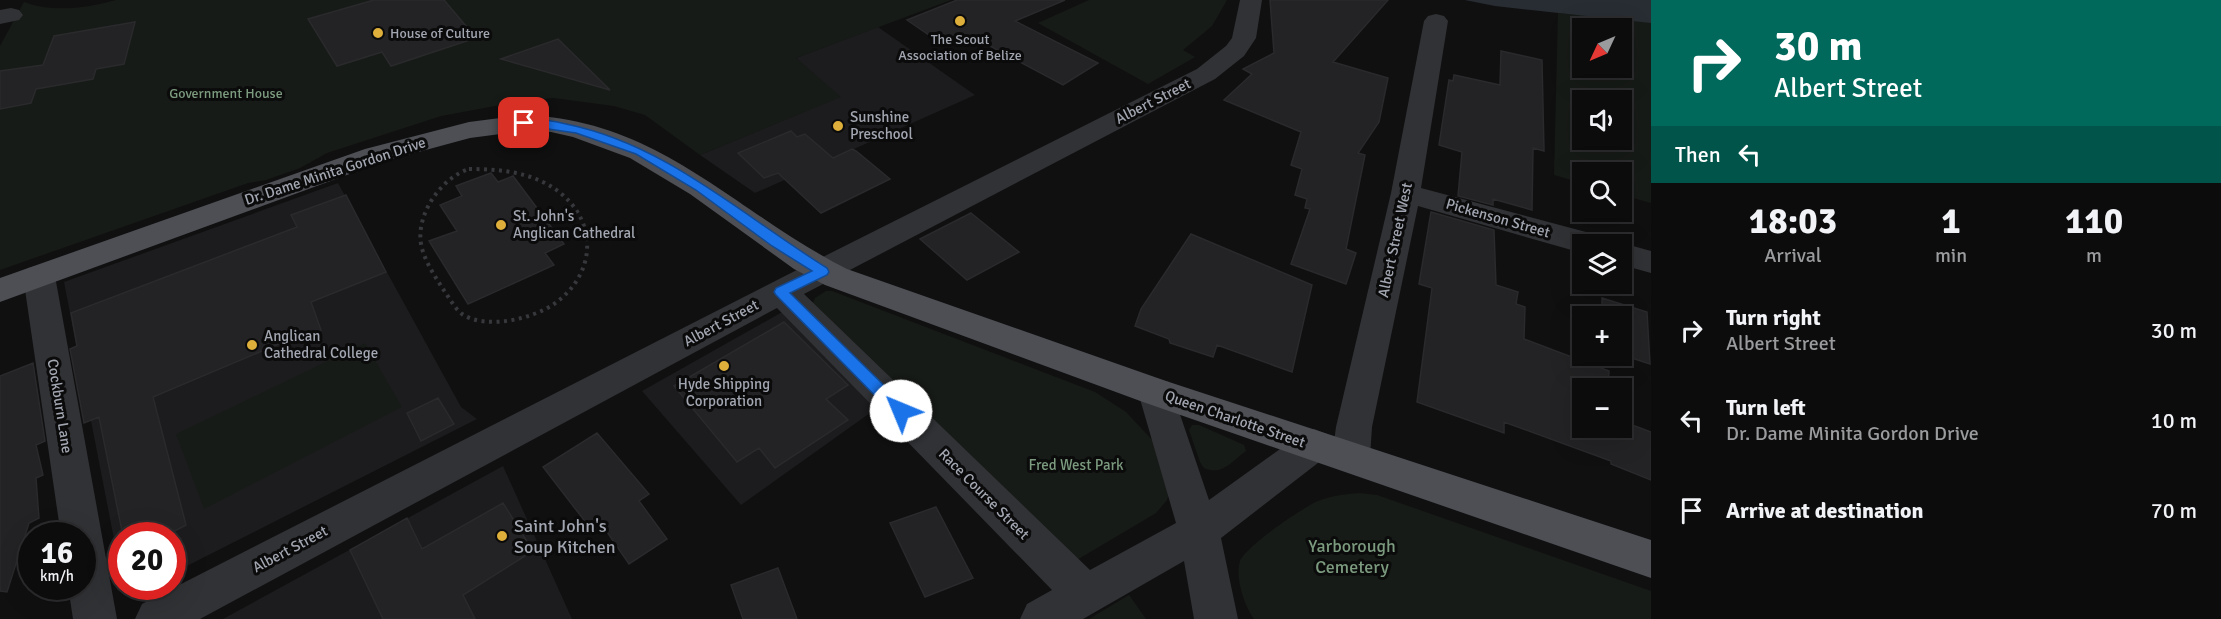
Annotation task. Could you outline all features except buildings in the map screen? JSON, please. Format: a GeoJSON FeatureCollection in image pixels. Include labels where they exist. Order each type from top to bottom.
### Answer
{"type":"FeatureCollection","features":[{"type":"Feature","properties":{"kind":"main road","name":"Dr. Dame Minita Gordon Drive"},"geometry":{"type":"LineString","coordinates":[[0,290],[375,155],[469,130],[524,123],[551,124],[579,130],[640,152],[700,188],[822,272]]}},
{"type":"Feature","properties":{"kind":"main road","name":"Queen Charlotte Street"},"geometry":{"type":"LineString","coordinates":[[822,272],[1156,392],[1651,559]]}},
{"type":"Feature","properties":{"kind":"street","name":"Albert Street"},"geometry":{"type":"LineString","coordinates":[[157,619],[781,292],[1206,74],[1235,51],[1244,38],[1251,0]]}},
{"type":"Feature","properties":{"kind":"street","name":"Albert Street West"},"geometry":{"type":"LineString","coordinates":[[1351,457],[1354,427],[1406,193],[1436,21]]}},
{"type":"Feature","properties":{"kind":"street","name":"Pickenson Street"},"geometry":{"type":"LineString","coordinates":[[1406,193],[1572,239]]}},
{"type":"Feature","properties":{"kind":"street"},"geometry":{"type":"LineString","coordinates":[[1632,257],[1651,262]]}},
{"type":"Feature","properties":{"kind":"street","name":"Cockburn Lane"},"geometry":{"type":"LineString","coordinates":[[39,276],[79,522]]}},
{"type":"Feature","properties":{"kind":"street","name":"Race Course Street"},"geometry":{"type":"LineString","coordinates":[[781,292],[1085,594]]}},
{"type":"Feature","properties":{"kind":"street"},"geometry":{"type":"LineString","coordinates":[[1156,392],[1199,531],[1216,619]]}},
{"type":"Feature","properties":{"kind":"street"},"geometry":{"type":"LineString","coordinates":[[1042,619],[1199,531],[1314,445]]}},
{"type":"Feature","properties":{"kind":"street"},"geometry":{"type":"LineString","coordinates":[[92,600],[95,619]]}},
{"type":"Feature","properties":{"kind":"path"},"geometry":{"type":"LineString","coordinates":[[469,169],[517,173],[551,186],[573,207],[588,235],[590,247],[588,260],[572,289],[551,306],[526,317],[487,320],[462,315],[430,269],[420,240],[432,198],[449,176],[469,169]]}},
{"type":"Feature","properties":{"kind":"shaded area"},"geometry":{"type":"Polygon","coordinates":[[[1465,0],[1651,0],[1651,23],[1632,21],[1632,18],[1605,18],[1495,6],[1465,0]]]}},
{"type":"Feature","properties":{"kind":"shaded area","name":"Sunshine Preschool"},"geometry":{"type":"Polygon","coordinates":[[[878,27],[975,95],[755,193],[700,155],[840,97],[796,58],[878,27]]]}},
{"type":"Feature","properties":{"kind":"shaded area","name":"Anglican Cathedral College"},"geometry":{"type":"Polygon","coordinates":[[[338,183],[461,407],[477,419],[186,566],[186,522],[111,522],[64,282],[338,183]]]}},
{"type":"Feature","properties":{"kind":"shaded area"},"geometry":{"type":"Polygon","coordinates":[[[784,311],[877,408],[741,505],[642,391],[784,311]]]}},
{"type":"Feature","properties":{"kind":"shaded area"},"geometry":{"type":"Polygon","coordinates":[[[503,466],[572,619],[223,619],[503,466]]]}},
{"type":"Feature","properties":{"kind":"green space","name":"Government House"},"geometry":{"type":"Polygon","coordinates":[[[116,0],[951,0],[796,58],[841,97],[700,155],[645,115],[614,106],[554,98],[527,100],[441,116],[327,153],[300,168],[266,180],[248,183],[0,270],[0,46],[24,2],[46,7],[70,8],[116,0]]]}},
{"type":"Feature","properties":{"kind":"green space"},"geometry":{"type":"Polygon","coordinates":[[[1089,0],[1227,0],[1212,26],[1183,50],[1195,57],[1148,84],[1038,23],[1089,0]]]}},
{"type":"Feature","properties":{"kind":"green space"},"geometry":{"type":"Polygon","coordinates":[[[1651,11],[1651,203],[1632,198],[1632,162],[1572,162],[1572,180],[1554,175],[1558,13],[1579,15],[1651,11]]]}},
{"type":"Feature","properties":{"kind":"green space","name":"Fred West Park"},"geometry":{"type":"Polygon","coordinates":[[[826,291],[832,291],[1095,392],[1126,412],[1154,442],[1170,490],[1167,500],[1156,513],[1075,561],[813,303],[815,298],[826,291]]]}},
{"type":"Feature","properties":{"kind":"green space"},"geometry":{"type":"Polygon","coordinates":[[[365,343],[402,407],[204,509],[176,434],[365,343]]]}},
{"type":"Feature","properties":{"kind":"green space"},"geometry":{"type":"Polygon","coordinates":[[[1192,425],[1199,425],[1244,445],[1246,451],[1221,469],[1204,468],[1189,430],[1192,425]]]}},
{"type":"Feature","properties":{"kind":"green space","name":"Yarborough Cemetery"},"geometry":{"type":"Polygon","coordinates":[[[1359,493],[1377,495],[1651,591],[1651,619],[1254,619],[1244,599],[1240,583],[1239,568],[1244,554],[1275,528],[1310,505],[1328,498],[1359,493]]]}},
{"type":"Feature","properties":{"kind":"green space"},"geometry":{"type":"Polygon","coordinates":[[[1129,595],[1146,619],[1089,619],[1129,595]]]}},
{"type":"Feature","properties":{"kind":"place","name":"The Scout Association of Belize"},"geometry":{"type":"Point","coordinates":[960,21]}},
{"type":"Feature","properties":{"kind":"place","name":"House of Culture"},"geometry":{"type":"Point","coordinates":[378,33]}},
{"type":"Feature","properties":{"kind":"place","name":"Sunshine Preschool"},"geometry":{"type":"Point","coordinates":[838,126]}},
{"type":"Feature","properties":{"kind":"place","name":"St. John's Anglican Cathedral"},"geometry":{"type":"Point","coordinates":[501,225]}},
{"type":"Feature","properties":{"kind":"place","name":"Anglican Cathedral College"},"geometry":{"type":"Point","coordinates":[252,345]}},
{"type":"Feature","properties":{"kind":"place","name":"Hyde Shipping Corporation"},"geometry":{"type":"Point","coordinates":[724,366]}},
{"type":"Feature","properties":{"kind":"place","name":"Saint John's Soup Kitchen"},"geometry":{"type":"Point","coordinates":[502,536]}},
{"type":"Feature","properties":{"kind":"route"},"geometry":{"type":"LineString","coordinates":[[524,123],[551,124],[579,130],[640,152],[700,188],[822,272],[781,292],[901,411]]}}]}
